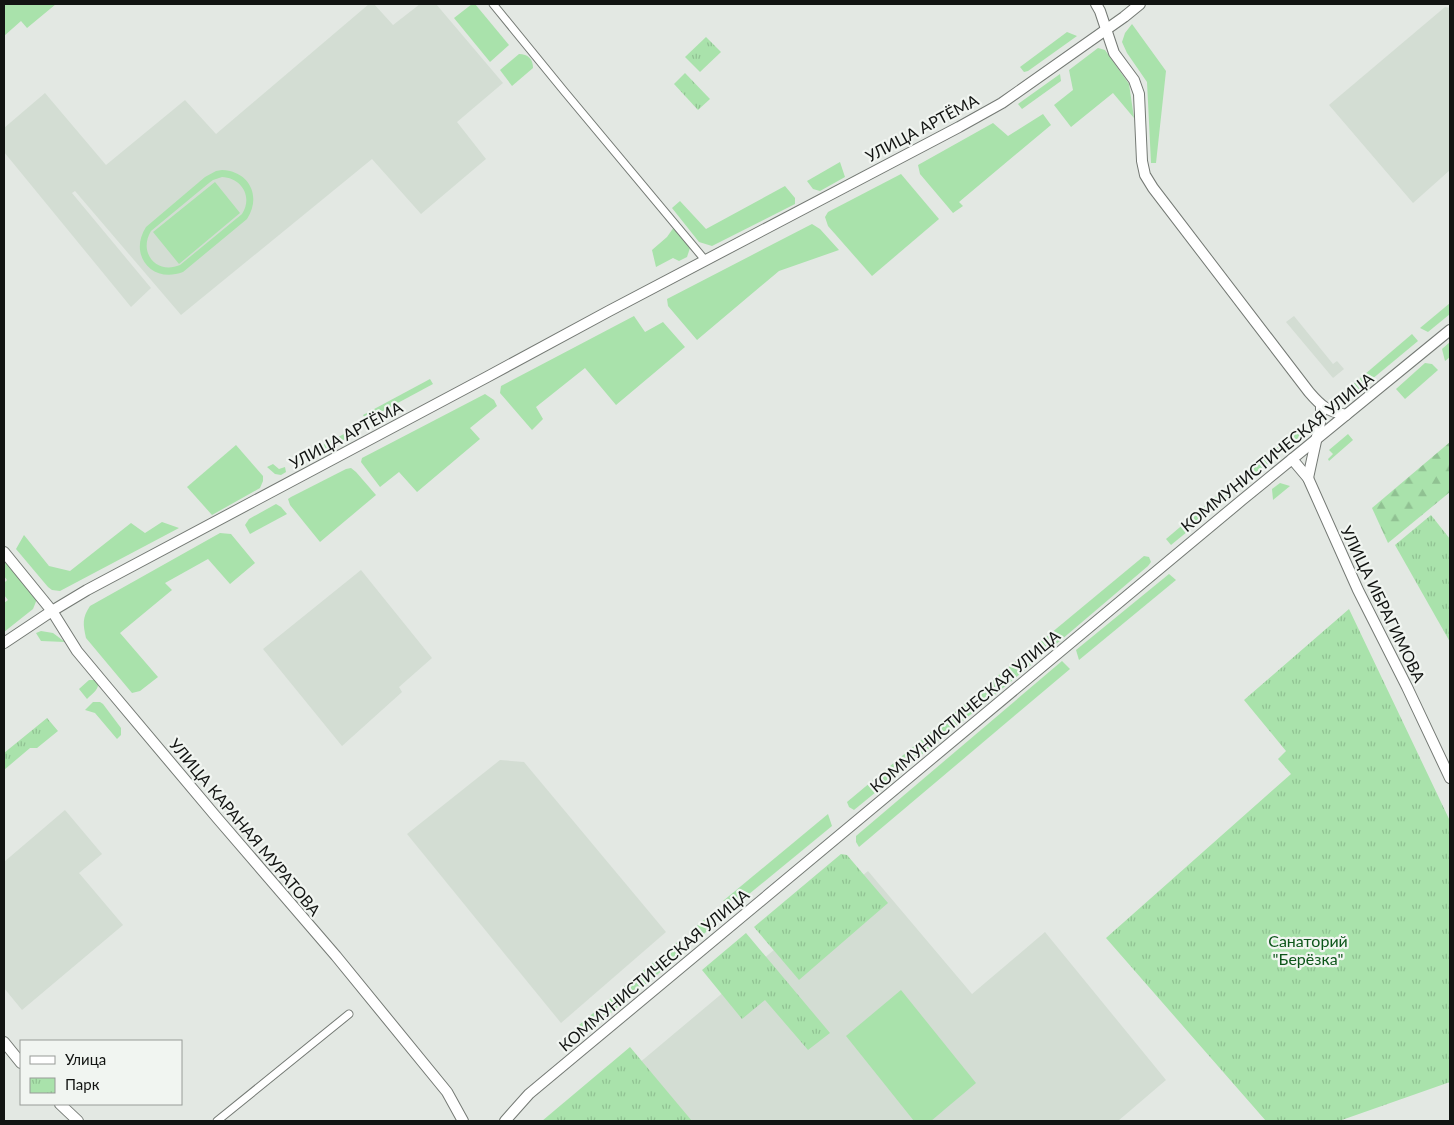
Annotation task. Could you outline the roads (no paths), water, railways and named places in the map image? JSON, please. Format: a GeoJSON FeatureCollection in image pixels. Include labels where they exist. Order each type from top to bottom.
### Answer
{"type":"FeatureCollection","features":[{"type":"Feature","properties":{"kind":"main road"},"geometry":{"type":"LineString","coordinates":[[1096,4],[1114,53],[1134,80],[1139,94],[1142,161],[1145,175],[1309,392],[1321,406],[1335,413],[1346,415]]}},
{"type":"Feature","properties":{"kind":"main road","name":"УЛИЦА АРТЁМА"},"geometry":{"type":"LineString","coordinates":[[4,643],[52,611],[192,534],[705,260],[955,129],[1002,102],[1106,30],[1140,4]]}},
{"type":"Feature","properties":{"kind":"main road","name":"КОММУНИСТИЧЕСКАЯ УЛИЦА"},"geometry":{"type":"LineString","coordinates":[[505,1121],[530,1094],[577,1054],[1316,439],[1450,330]]}},
{"type":"Feature","properties":{"kind":"main road"},"geometry":{"type":"LineString","coordinates":[[1308,478],[1321,418],[1321,406]]}},
{"type":"Feature","properties":{"kind":"main road","name":"УЛИЦА ИБРАГИМОВА"},"geometry":{"type":"LineString","coordinates":[[1292,459],[1308,478],[1358,590],[1450,778]]}},
{"type":"Feature","properties":{"kind":"main road","name":"УЛИЦА КАРАНАЯ МУРАТОВА"},"geometry":{"type":"LineString","coordinates":[[4,552],[52,611],[78,651],[218,819],[336,956],[447,1092],[463,1121]]}},
{"type":"Feature","properties":{"kind":"main road"},"geometry":{"type":"LineString","coordinates":[[4,1042],[20,1062]]}},
{"type":"Feature","properties":{"kind":"main road"},"geometry":{"type":"LineString","coordinates":[[61,1105],[78,1121]]}},
{"type":"Feature","properties":{"kind":"street"},"geometry":{"type":"LineString","coordinates":[[493,4],[705,260]]}},
{"type":"Feature","properties":{"kind":"street"},"geometry":{"type":"LineString","coordinates":[[217,1121],[349,1014]]}},
{"type":"Feature","properties":{"kind":"park label","name":"Санаторий \"Берёзка\""},"geometry":{"type":"Point","coordinates":[1308,950]}}]}
